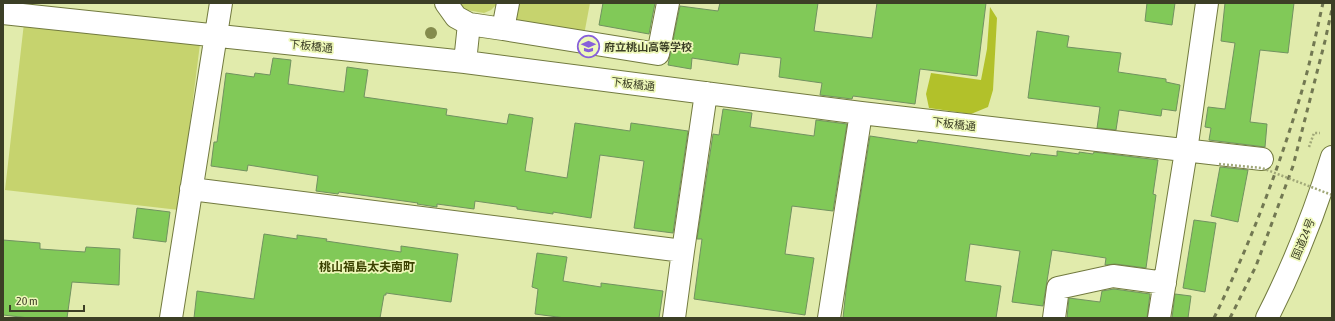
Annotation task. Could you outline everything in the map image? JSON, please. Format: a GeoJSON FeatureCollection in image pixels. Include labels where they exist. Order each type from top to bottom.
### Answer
{"type":"FeatureCollection","features":[{"type":"Feature","properties":{"kind":"main road"},"geometry":{"type":"LineString","coordinates":[[171,318],[221,3]]}},
{"type":"Feature","properties":{"kind":"main road"},"geometry":{"type":"LineString","coordinates":[[446,3],[456,17],[469,24],[658,54],[668,3]]}},
{"type":"Feature","properties":{"kind":"main road"},"geometry":{"type":"LineString","coordinates":[[503,29],[508,3]]}},
{"type":"Feature","properties":{"kind":"main road"},"geometry":{"type":"LineString","coordinates":[[1159,318],[1186,151],[1207,3]]}},
{"type":"Feature","properties":{"kind":"main road","name":"下板橋通"},"geometry":{"type":"LineString","coordinates":[[3,13],[465,62],[861,113],[1262,159]]}},
{"type":"Feature","properties":{"kind":"main road"},"geometry":{"type":"LineString","coordinates":[[465,62],[469,24]]}},
{"type":"Feature","properties":{"kind":"main road"},"geometry":{"type":"LineString","coordinates":[[674,318],[706,93]]}},
{"type":"Feature","properties":{"kind":"main road"},"geometry":{"type":"LineString","coordinates":[[829,318],[861,113]]}},
{"type":"Feature","properties":{"kind":"main road","name":"国道24号"},"geometry":{"type":"LineString","coordinates":[[1267,318],[1289,272],[1331,166]]}},
{"type":"Feature","properties":{"kind":"main road"},"geometry":{"type":"LineString","coordinates":[[191,189],[683,251]]}},
{"type":"Feature","properties":{"kind":"main road"},"geometry":{"type":"LineString","coordinates":[[1054,318],[1058,288],[1113,276],[1165,283]]}},
{"type":"Feature","properties":{"kind":"path"},"geometry":{"type":"LineString","coordinates":[[1312,137],[1314,133],[1320,133]]}},
{"type":"Feature","properties":{"kind":"path"},"geometry":{"type":"LineString","coordinates":[[1218,164],[1262,168],[1332,196]]}},
{"type":"Feature","properties":{"kind":"green space"},"geometry":{"type":"Polygon","coordinates":[[[456,3],[497,3],[491,10],[484,13],[461,9],[456,3]]]}},
{"type":"Feature","properties":{"kind":"green space"},"geometry":{"type":"Polygon","coordinates":[[[518,3],[590,3],[584,35],[515,22],[518,3]]]}},
{"type":"Feature","properties":{"kind":"green space"},"geometry":{"type":"Polygon","coordinates":[[[990,7],[997,18],[993,90],[988,107],[971,114],[929,108],[926,94],[931,73],[981,80],[987,49],[990,7]]]}},
{"type":"Feature","properties":{"kind":"green space"},"geometry":{"type":"Polygon","coordinates":[[[24,23],[200,44],[179,210],[5,190],[24,23]]]}},
{"type":"Feature","properties":{"kind":"building"},"geometry":{"type":"Polygon","coordinates":[[[603,3],[655,3],[649,34],[599,25],[603,3]]]}},
{"type":"Feature","properties":{"kind":"building"},"geometry":{"type":"Polygon","coordinates":[[[720,3],[818,3],[814,31],[872,38],[877,3],[986,3],[977,76],[920,69],[915,104],[853,96],[852,99],[820,95],[822,83],[779,77],[781,58],[740,53],[738,65],[692,58],[691,69],[668,65],[680,6],[718,11],[720,3]]]}},
{"type":"Feature","properties":{"kind":"building"},"geometry":{"type":"Polygon","coordinates":[[[1147,3],[1175,3],[1172,25],[1145,21],[1147,3]]]}},
{"type":"Feature","properties":{"kind":"building"},"geometry":{"type":"Polygon","coordinates":[[[1225,3],[1294,3],[1288,53],[1260,50],[1250,122],[1267,124],[1265,147],[1209,140],[1211,128],[1205,127],[1208,107],[1225,109],[1235,43],[1221,41],[1225,3]]]}},
{"type":"Feature","properties":{"kind":"building"},"geometry":{"type":"Polygon","coordinates":[[[1037,31],[1069,36],[1067,47],[1121,53],[1118,72],[1166,79],[1166,82],[1180,85],[1176,111],[1162,109],[1161,116],[1119,110],[1116,130],[1097,128],[1100,107],[1028,98],[1037,31]]]}},
{"type":"Feature","properties":{"kind":"building"},"geometry":{"type":"Polygon","coordinates":[[[273,58],[291,60],[288,84],[344,92],[347,67],[368,70],[364,97],[447,109],[446,115],[507,124],[509,114],[533,118],[525,171],[567,178],[575,123],[630,131],[631,123],[688,131],[673,233],[634,228],[644,161],[600,155],[591,218],[553,212],[553,214],[517,209],[517,207],[475,201],[474,209],[437,204],[437,207],[339,192],[338,194],[316,191],[318,176],[248,165],[247,171],[211,166],[214,142],[217,142],[226,73],[254,77],[255,73],[270,75],[273,58]]]}},
{"type":"Feature","properties":{"kind":"building"},"geometry":{"type":"Polygon","coordinates":[[[723,109],[752,113],[750,127],[814,136],[816,120],[847,124],[833,211],[792,206],[785,254],[814,258],[805,315],[694,299],[702,239],[697,239],[713,134],[719,135],[723,109]]]}},
{"type":"Feature","properties":{"kind":"building"},"geometry":{"type":"Polygon","coordinates":[[[870,136],[917,143],[918,140],[1030,156],[1031,153],[1057,156],[1057,151],[1079,154],[1079,152],[1093,154],[1094,152],[1158,160],[1153,194],[1156,195],[1146,268],[1115,264],[1105,265],[1106,258],[1052,250],[1043,306],[1012,302],[1020,251],[970,244],[965,281],[1001,286],[996,318],[843,318],[847,281],[870,136]]]}},
{"type":"Feature","properties":{"kind":"building"},"geometry":{"type":"Polygon","coordinates":[[[1220,167],[1248,170],[1238,222],[1211,216],[1220,167]]]}},
{"type":"Feature","properties":{"kind":"building"},"geometry":{"type":"Polygon","coordinates":[[[137,208],[170,212],[166,242],[133,238],[137,208]]]}},
{"type":"Feature","properties":{"kind":"building"},"geometry":{"type":"Polygon","coordinates":[[[1194,220],[1216,223],[1205,292],[1183,288],[1194,220]]]}},
{"type":"Feature","properties":{"kind":"building"},"geometry":{"type":"Polygon","coordinates":[[[264,234],[297,239],[297,235],[327,239],[326,241],[401,252],[401,246],[458,254],[451,302],[386,293],[386,295],[384,295],[380,318],[194,318],[197,291],[254,299],[264,234]]]}},
{"type":"Feature","properties":{"kind":"building"},"geometry":{"type":"Polygon","coordinates":[[[3,240],[40,243],[40,249],[85,252],[86,247],[120,249],[119,285],[72,282],[67,318],[29,318],[3,315],[3,240]]]}},
{"type":"Feature","properties":{"kind":"building"},"geometry":{"type":"Polygon","coordinates":[[[537,253],[567,257],[563,281],[601,287],[601,283],[663,291],[659,318],[565,318],[535,314],[538,289],[532,287],[537,253]]]}},
{"type":"Feature","properties":{"kind":"building"},"geometry":{"type":"Polygon","coordinates":[[[1114,289],[1150,294],[1147,318],[1067,318],[1069,298],[1100,302],[1102,291],[1114,289]]]}},
{"type":"Feature","properties":{"kind":"building"},"geometry":{"type":"Polygon","coordinates":[[[1175,294],[1191,296],[1188,318],[1172,318],[1175,294]]]}},
{"type":"Feature","properties":{"kind":"railway"},"geometry":{"type":"LineString","coordinates":[[1214,318],[1241,260],[1276,171],[1305,80],[1323,3]]}},
{"type":"Feature","properties":{"kind":"railway"},"geometry":{"type":"LineString","coordinates":[[1230,318],[1256,266],[1293,166],[1332,9]]}},
{"type":"Feature","properties":{"kind":"place","name":"府立桃山高等学校"},"geometry":{"type":"Point","coordinates":[588,47]}},
{"type":"Feature","properties":{"kind":"district","name":"桃山福島太夫南町"},"geometry":{"type":"Point","coordinates":[367,267]}}]}
